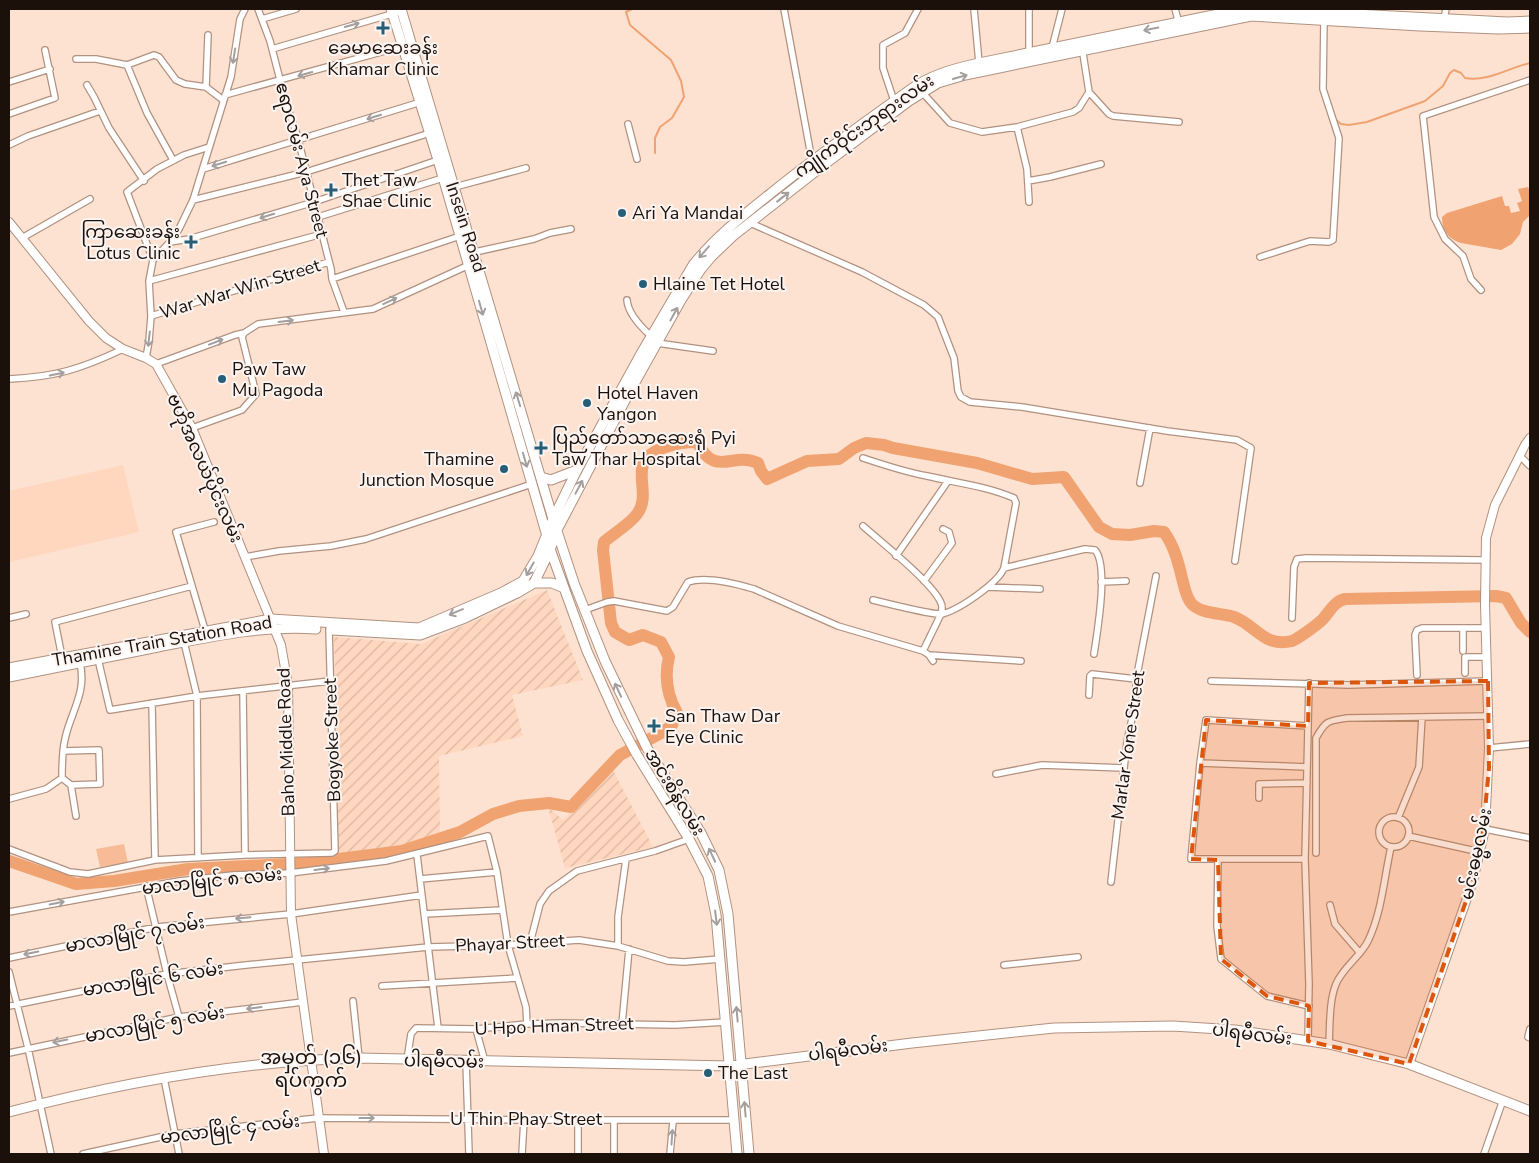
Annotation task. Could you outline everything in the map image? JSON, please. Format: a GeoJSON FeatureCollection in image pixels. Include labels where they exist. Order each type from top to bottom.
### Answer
{"type":"FeatureCollection","features":[{"type":"Feature","properties":{"kind":"main road","name":"ကျိုက်ဝိုင်းဘုရားလမ်း"},"geometry":{"type":"LineString","coordinates":[[1180,27],[1238,9],[1306,10],[1444,20],[1530,21]]}},
{"type":"Feature","properties":{"kind":"main road","name":"Insein Road"},"geometry":{"type":"LineString","coordinates":[[397,10],[403,46],[438,160],[444,178],[450,188]]}},
{"type":"Feature","properties":{"kind":"main road","name":"Insein Road"},"geometry":{"type":"LineString","coordinates":[[397,10],[450,188]]}},
{"type":"Feature","properties":{"kind":"main road","name":"ကျိုက်ဝိုင်းဘုရားလမ်း"},"geometry":{"type":"LineString","coordinates":[[550,550],[557,530],[693,265],[706,249],[739,218],[812,161],[894,101],[931,77],[979,63],[1029,57],[1180,27],[1251,16],[1440,27],[1530,28]]}},
{"type":"Feature","properties":{"kind":"main road","name":"ကျိုက်ဝိုင်းဘုရားလမ်း"},"geometry":{"type":"LineString","coordinates":[[553,518],[577,470],[654,340],[701,269],[733,236],[820,169],[938,83],[1029,57],[1052,48],[1082,47]]}},
{"type":"Feature","properties":{"kind":"main road"},"geometry":{"type":"LineString","coordinates":[[812,161],[820,169]]}},
{"type":"Feature","properties":{"kind":"main road"},"geometry":{"type":"LineString","coordinates":[[450,188],[464,234],[469,265],[546,534]]}},
{"type":"Feature","properties":{"kind":"main road","name":"Insein Road"},"geometry":{"type":"LineString","coordinates":[[464,234],[475,252],[532,446]]}},
{"type":"Feature","properties":{"kind":"main road","name":"အင်းစိန်လမ်း"},"geometry":{"type":"LineString","coordinates":[[532,446],[557,530],[605,661],[648,748],[712,853],[719,870],[728,914],[749,1154]]}},
{"type":"Feature","properties":{"kind":"main road"},"geometry":{"type":"LineString","coordinates":[[541,477],[551,480],[577,470]]}},
{"type":"Feature","properties":{"kind":"main road","name":"Thamine Train Station Road"},"geometry":{"type":"LineString","coordinates":[[9,668],[62,658],[98,659],[184,642],[205,630],[272,624],[419,628],[501,593],[523,581],[538,556],[553,518]]}},
{"type":"Feature","properties":{"kind":"main road","name":"အင်းစိန်လမ်း"},"geometry":{"type":"LineString","coordinates":[[546,534],[550,550],[587,651],[628,740],[689,839],[704,868],[711,887],[716,915],[729,1066]]}},
{"type":"Feature","properties":{"kind":"main road"},"geometry":{"type":"LineString","coordinates":[[550,550],[534,583],[552,583],[564,588]]}},
{"type":"Feature","properties":{"kind":"main road","name":"Thamine Train Station Road"},"geometry":{"type":"LineString","coordinates":[[9,677],[81,659],[272,624],[420,635],[465,618],[534,583]]}},
{"type":"Feature","properties":{"kind":"main road"},"geometry":{"type":"LineString","coordinates":[[678,821],[689,815]]}},
{"type":"Feature","properties":{"kind":"main road","name":"ပါရမီလမ်း"},"geometry":{"type":"LineString","coordinates":[[9,1112],[90,1091],[164,1078],[310,1059],[359,1058],[729,1066],[741,1063],[1054,1028],[1173,1026],[1235,1030],[1329,1044],[1408,1064],[1530,1111]]}},
{"type":"Feature","properties":{"kind":"main road"},"geometry":{"type":"LineString","coordinates":[[729,1066],[737,1154]]}},
{"type":"Feature","properties":{"kind":"street"},"geometry":{"type":"LineString","coordinates":[[153,260],[179,230],[193,200],[231,77],[240,19],[246,9]]}},
{"type":"Feature","properties":{"kind":"street","name":"ဧရာလမ်း Aya Street"},"geometry":{"type":"LineString","coordinates":[[258,9],[272,49],[298,140],[330,262],[332,279],[344,312]]}},
{"type":"Feature","properties":{"kind":"street"},"geometry":{"type":"LineString","coordinates":[[262,20],[296,9]]}},
{"type":"Feature","properties":{"kind":"street"},"geometry":{"type":"LineString","coordinates":[[784,9],[812,161]]}},
{"type":"Feature","properties":{"kind":"street"},"geometry":{"type":"LineString","coordinates":[[894,101],[883,68],[883,45],[905,33],[918,9]]}},
{"type":"Feature","properties":{"kind":"street"},"geometry":{"type":"LineString","coordinates":[[974,9],[979,63]]}},
{"type":"Feature","properties":{"kind":"street"},"geometry":{"type":"LineString","coordinates":[[1029,9],[1029,57]]}},
{"type":"Feature","properties":{"kind":"street"},"geometry":{"type":"LineString","coordinates":[[1052,48],[1062,9]]}},
{"type":"Feature","properties":{"kind":"street"},"geometry":{"type":"LineString","coordinates":[[1175,9],[1180,27]]}},
{"type":"Feature","properties":{"kind":"street"},"geometry":{"type":"LineString","coordinates":[[1444,20],[1446,9]]}},
{"type":"Feature","properties":{"kind":"street"},"geometry":{"type":"LineString","coordinates":[[272,49],[397,10]]}},
{"type":"Feature","properties":{"kind":"street"},"geometry":{"type":"LineString","coordinates":[[1260,257],[1310,241],[1329,242],[1333,240],[1339,138],[1323,89],[1324,20]]}},
{"type":"Feature","properties":{"kind":"street"},"geometry":{"type":"LineString","coordinates":[[206,87],[208,35]]}},
{"type":"Feature","properties":{"kind":"street"},"geometry":{"type":"LineString","coordinates":[[76,59],[96,59],[127,65],[154,55],[159,57],[176,80],[185,84],[206,87],[224,98],[403,46]]}},
{"type":"Feature","properties":{"kind":"street"},"geometry":{"type":"LineString","coordinates":[[1082,47],[1089,92],[1109,114],[1113,116],[1179,122]]}},
{"type":"Feature","properties":{"kind":"street"},"geometry":{"type":"LineString","coordinates":[[9,114],[55,98],[45,50]]}},
{"type":"Feature","properties":{"kind":"street"},"geometry":{"type":"LineString","coordinates":[[127,65],[147,113],[173,160]]}},
{"type":"Feature","properties":{"kind":"street"},"geometry":{"type":"LineString","coordinates":[[9,82],[50,69]]}},
{"type":"Feature","properties":{"kind":"street"},"geometry":{"type":"LineString","coordinates":[[1480,290],[1471,279],[1463,256],[1445,239],[1434,217],[1423,116],[1530,80]]}},
{"type":"Feature","properties":{"kind":"street"},"geometry":{"type":"LineString","coordinates":[[87,85],[109,128],[144,181]]}},
{"type":"Feature","properties":{"kind":"street"},"geometry":{"type":"LineString","coordinates":[[917,85],[922,93],[950,122],[982,132],[1017,127],[1073,112],[1079,108],[1089,92]]}},
{"type":"Feature","properties":{"kind":"street"},"geometry":{"type":"LineString","coordinates":[[203,169],[420,102]]}},
{"type":"Feature","properties":{"kind":"street"},"geometry":{"type":"LineString","coordinates":[[9,145],[28,136],[100,110]]}},
{"type":"Feature","properties":{"kind":"street"},"geometry":{"type":"LineString","coordinates":[[628,124],[638,159]]}},
{"type":"Feature","properties":{"kind":"street"},"geometry":{"type":"LineString","coordinates":[[1017,127],[1025,159],[1029,202]]}},
{"type":"Feature","properties":{"kind":"street"},"geometry":{"type":"LineString","coordinates":[[193,200],[306,172],[430,133]]}},
{"type":"Feature","properties":{"kind":"street"},"geometry":{"type":"LineString","coordinates":[[146,358],[150,341],[149,281],[153,260],[127,192],[144,181],[157,169],[173,160],[209,147]]}},
{"type":"Feature","properties":{"kind":"street"},"geometry":{"type":"LineString","coordinates":[[170,242],[189,239],[314,202],[438,160]]}},
{"type":"Feature","properties":{"kind":"street"},"geometry":{"type":"LineString","coordinates":[[1028,181],[1050,178],[1101,164]]}},
{"type":"Feature","properties":{"kind":"street"},"geometry":{"type":"LineString","coordinates":[[450,188],[526,168]]}},
{"type":"Feature","properties":{"kind":"street"},"geometry":{"type":"LineString","coordinates":[[318,217],[444,178]]}},
{"type":"Feature","properties":{"kind":"street"},"geometry":{"type":"LineString","coordinates":[[22,238],[90,199]]}},
{"type":"Feature","properties":{"kind":"street"},"geometry":{"type":"LineString","coordinates":[[739,218],[862,272],[924,305],[938,317],[954,358],[958,391],[962,397],[970,402],[1022,407],[1237,440],[1251,448],[1235,561]]}},
{"type":"Feature","properties":{"kind":"street","name":"ဗဟိုအလယ်ပိုင်းလမ်း"},"geometry":{"type":"LineString","coordinates":[[9,222],[89,321],[106,338],[123,349],[156,364],[192,428],[272,624]]}},
{"type":"Feature","properties":{"kind":"street"},"geometry":{"type":"LineString","coordinates":[[475,252],[550,233],[571,230]]}},
{"type":"Feature","properties":{"kind":"street"},"geometry":{"type":"LineString","coordinates":[[149,281],[322,234]]}},
{"type":"Feature","properties":{"kind":"street"},"geometry":{"type":"LineString","coordinates":[[332,279],[464,234]]}},
{"type":"Feature","properties":{"kind":"street","name":"War War Win Street"},"geometry":{"type":"LineString","coordinates":[[151,316],[330,262]]}},
{"type":"Feature","properties":{"kind":"street"},"geometry":{"type":"LineString","coordinates":[[156,364],[236,334],[243,335],[258,324],[374,309],[469,265]]}},
{"type":"Feature","properties":{"kind":"street"},"geometry":{"type":"LineString","coordinates":[[627,300],[628,309],[654,340],[713,350]]}},
{"type":"Feature","properties":{"kind":"street"},"geometry":{"type":"LineString","coordinates":[[192,428],[242,410],[256,394],[243,335]]}},
{"type":"Feature","properties":{"kind":"street"},"geometry":{"type":"LineString","coordinates":[[9,380],[70,371],[92,364],[123,349]]}},
{"type":"Feature","properties":{"kind":"street"},"geometry":{"type":"LineString","coordinates":[[1140,483],[1150,428]]}},
{"type":"Feature","properties":{"kind":"street"},"geometry":{"type":"LineString","coordinates":[[1292,618],[1294,567],[1297,559],[1485,560],[1486,538],[1495,505],[1530,439]]}},
{"type":"Feature","properties":{"kind":"street"},"geometry":{"type":"LineString","coordinates":[[1520,456],[1530,466]]}},
{"type":"Feature","properties":{"kind":"street"},"geometry":{"type":"LineString","coordinates":[[863,458],[916,474],[998,491],[1014,498],[1016,503],[1004,568],[999,578],[988,587],[955,608],[941,614],[873,600]]}},
{"type":"Feature","properties":{"kind":"street"},"geometry":{"type":"LineString","coordinates":[[896,556],[948,480]]}},
{"type":"Feature","properties":{"kind":"street"},"geometry":{"type":"LineString","coordinates":[[245,557],[279,550],[331,546],[366,539],[532,484]]}},
{"type":"Feature","properties":{"kind":"street"},"geometry":{"type":"LineString","coordinates":[[205,630],[176,532],[214,522]]}},
{"type":"Feature","properties":{"kind":"street"},"geometry":{"type":"LineString","coordinates":[[863,526],[924,581],[941,602],[943,608],[941,614],[923,651]]}},
{"type":"Feature","properties":{"kind":"street"},"geometry":{"type":"LineString","coordinates":[[924,581],[952,543],[949,532],[944,529]]}},
{"type":"Feature","properties":{"kind":"street"},"geometry":{"type":"LineString","coordinates":[[1004,568],[1090,549],[1095,550],[1100,559],[1102,593],[1094,654]]}},
{"type":"Feature","properties":{"kind":"street","name":"မင်းဓမ္မလမ်း"},"geometry":{"type":"LineString","coordinates":[[1408,1064],[1474,881],[1485,829],[1489,716],[1485,560]]}},
{"type":"Feature","properties":{"kind":"street","name":"Marlar Yone Street"},"geometry":{"type":"LineString","coordinates":[[1111,882],[1127,742],[1134,710],[1136,679],[1156,576]]}},
{"type":"Feature","properties":{"kind":"street"},"geometry":{"type":"LineString","coordinates":[[585,610],[614,601],[667,611],[673,607],[688,582],[706,580],[743,586],[838,626],[923,651],[929,655],[933,662]]}},
{"type":"Feature","properties":{"kind":"street"},"geometry":{"type":"LineString","coordinates":[[1100,582],[1126,581]]}},
{"type":"Feature","properties":{"kind":"street"},"geometry":{"type":"LineString","coordinates":[[62,658],[54,622],[192,586]]}},
{"type":"Feature","properties":{"kind":"street"},"geometry":{"type":"LineString","coordinates":[[988,587],[1040,588]]}},
{"type":"Feature","properties":{"kind":"street"},"geometry":{"type":"LineString","coordinates":[[9,618],[26,614]]}},
{"type":"Feature","properties":{"kind":"street","name":"Baho Middle Road"},"geometry":{"type":"LineString","coordinates":[[272,624],[281,645],[288,685],[291,914],[324,1154]]}},
{"type":"Feature","properties":{"kind":"street"},"geometry":{"type":"LineString","coordinates":[[1417,674],[1415,635],[1417,630],[1422,628],[1486,628]]}},
{"type":"Feature","properties":{"kind":"street"},"geometry":{"type":"LineString","coordinates":[[1463,628],[1463,651]]}},
{"type":"Feature","properties":{"kind":"street","name":"Bogyoke Street"},"geometry":{"type":"LineString","coordinates":[[290,855],[332,853],[335,851],[329,629]]}},
{"type":"Feature","properties":{"kind":"street"},"geometry":{"type":"LineString","coordinates":[[184,642],[197,696],[198,858]]}},
{"type":"Feature","properties":{"kind":"street"},"geometry":{"type":"LineString","coordinates":[[929,655],[1021,662]]}},
{"type":"Feature","properties":{"kind":"street"},"geometry":{"type":"LineString","coordinates":[[1465,673],[1465,657],[1487,657]]}},
{"type":"Feature","properties":{"kind":"street"},"geometry":{"type":"LineString","coordinates":[[62,778],[65,737],[81,692],[81,659]]}},
{"type":"Feature","properties":{"kind":"street"},"geometry":{"type":"LineString","coordinates":[[98,659],[110,710],[197,696],[330,681]]}},
{"type":"Feature","properties":{"kind":"street"},"geometry":{"type":"LineString","coordinates":[[1089,695],[1090,676],[1092,674],[1136,679]]}},
{"type":"Feature","properties":{"kind":"street"},"geometry":{"type":"LineString","coordinates":[[1211,681],[1349,685],[1488,681]]}},
{"type":"Feature","properties":{"kind":"street"},"geometry":{"type":"LineString","coordinates":[[1308,1041],[1309,1006],[1305,859],[1309,684]]}},
{"type":"Feature","properties":{"kind":"street"},"geometry":{"type":"LineString","coordinates":[[242,691],[244,855]]}},
{"type":"Feature","properties":{"kind":"street"},"geometry":{"type":"LineString","coordinates":[[152,703],[155,860]]}},
{"type":"Feature","properties":{"kind":"street"},"geometry":{"type":"LineString","coordinates":[[1316,853],[1316,738],[1323,727],[1330,721],[1347,718],[1489,716]]}},
{"type":"Feature","properties":{"kind":"street"},"geometry":{"type":"LineString","coordinates":[[1398,818],[1418,767],[1422,717]]}},
{"type":"Feature","properties":{"kind":"street"},"geometry":{"type":"LineString","coordinates":[[1305,859],[1191,859],[1206,720],[1308,726]]}},
{"type":"Feature","properties":{"kind":"street"},"geometry":{"type":"LineString","coordinates":[[1489,748],[1530,744]]}},
{"type":"Feature","properties":{"kind":"street"},"geometry":{"type":"LineString","coordinates":[[62,778],[71,785],[100,784],[99,750],[63,751]]}},
{"type":"Feature","properties":{"kind":"street"},"geometry":{"type":"LineString","coordinates":[[1200,763],[1307,767]]}},
{"type":"Feature","properties":{"kind":"street"},"geometry":{"type":"LineString","coordinates":[[996,774],[1042,765],[1124,768]]}},
{"type":"Feature","properties":{"kind":"street"},"geometry":{"type":"LineString","coordinates":[[9,799],[46,789],[62,778]]}},
{"type":"Feature","properties":{"kind":"street"},"geometry":{"type":"LineString","coordinates":[[1259,798],[1259,784],[1307,783]]}},
{"type":"Feature","properties":{"kind":"street"},"geometry":{"type":"LineString","coordinates":[[71,785],[76,816]]}},
{"type":"Feature","properties":{"kind":"street"},"geometry":{"type":"LineString","coordinates":[[1398,818],[1405,823],[1408,829],[1408,836],[1405,842],[1391,848],[1383,842],[1379,834],[1381,826],[1386,820],[1398,818]]}},
{"type":"Feature","properties":{"kind":"street"},"geometry":{"type":"LineString","coordinates":[[1485,829],[1530,838]]}},
{"type":"Feature","properties":{"kind":"street","name":"မာလာမြိုင် ၈ လမ်း"},"geometry":{"type":"LineString","coordinates":[[9,912],[146,886],[233,875],[290,872],[386,861],[488,836],[497,872]]}},
{"type":"Feature","properties":{"kind":"street"},"geometry":{"type":"LineString","coordinates":[[1408,836],[1480,852]]}},
{"type":"Feature","properties":{"kind":"street"},"geometry":{"type":"LineString","coordinates":[[530,944],[540,904],[549,890],[577,871],[655,851],[689,839]]}},
{"type":"Feature","properties":{"kind":"street"},"geometry":{"type":"LineString","coordinates":[[1329,1044],[1332,1002],[1336,983],[1368,942],[1378,913],[1391,848]]}},
{"type":"Feature","properties":{"kind":"street"},"geometry":{"type":"LineString","coordinates":[[9,849],[70,872],[88,874],[155,860],[244,855],[290,855]]}},
{"type":"Feature","properties":{"kind":"street"},"geometry":{"type":"LineString","coordinates":[[416,855],[438,1028]]}},
{"type":"Feature","properties":{"kind":"street"},"geometry":{"type":"LineString","coordinates":[[618,946],[618,917],[626,859]]}},
{"type":"Feature","properties":{"kind":"street"},"geometry":{"type":"LineString","coordinates":[[1218,860],[1216,926],[1221,959],[1267,996],[1309,1006]]}},
{"type":"Feature","properties":{"kind":"street"},"geometry":{"type":"LineString","coordinates":[[420,879],[497,872],[508,945],[526,1007],[527,1024]]}},
{"type":"Feature","properties":{"kind":"street"},"geometry":{"type":"LineString","coordinates":[[146,886],[179,1017]]}},
{"type":"Feature","properties":{"kind":"street","name":"မာလာမြိုင် ၇ လမ်း"},"geometry":{"type":"LineString","coordinates":[[9,958],[156,927],[291,914],[422,895]]}},
{"type":"Feature","properties":{"kind":"street"},"geometry":{"type":"LineString","coordinates":[[1330,905],[1335,924],[1360,953]]}},
{"type":"Feature","properties":{"kind":"street"},"geometry":{"type":"LineString","coordinates":[[424,914],[502,910]]}},
{"type":"Feature","properties":{"kind":"street","name":"Phayar Street"},"geometry":{"type":"LineString","coordinates":[[298,959],[428,947],[530,944],[579,940],[618,946],[668,961],[720,960]]}},
{"type":"Feature","properties":{"kind":"street"},"geometry":{"type":"LineString","coordinates":[[622,1024],[628,949]]}},
{"type":"Feature","properties":{"kind":"street"},"geometry":{"type":"LineString","coordinates":[[1004,964],[1078,957]]}},
{"type":"Feature","properties":{"kind":"street","name":"မာလာမြိုင် ၆ လမ်း"},"geometry":{"type":"LineString","coordinates":[[9,1006],[167,974],[298,959]]}},
{"type":"Feature","properties":{"kind":"street"},"geometry":{"type":"LineString","coordinates":[[9,972],[51,1154]]}},
{"type":"Feature","properties":{"kind":"street"},"geometry":{"type":"LineString","coordinates":[[382,986],[517,978]]}},
{"type":"Feature","properties":{"kind":"street"},"geometry":{"type":"LineString","coordinates":[[353,1001],[359,1058]]}},
{"type":"Feature","properties":{"kind":"street","name":"မာလာမြိုင် ၅ လမ်း"},"geometry":{"type":"LineString","coordinates":[[9,1053],[179,1017],[302,1002]]}},
{"type":"Feature","properties":{"kind":"street","name":"U Hpo Hman Street"},"geometry":{"type":"LineString","coordinates":[[407,1060],[411,1034],[414,1029],[476,1029],[527,1024],[674,1025],[726,1022]]}},
{"type":"Feature","properties":{"kind":"street"},"geometry":{"type":"LineString","coordinates":[[476,1029],[485,1062]]}},
{"type":"Feature","properties":{"kind":"street"},"geometry":{"type":"LineString","coordinates":[[1530,1029],[1528,1038],[1530,1038]]}},
{"type":"Feature","properties":{"kind":"street"},"geometry":{"type":"LineString","coordinates":[[466,1061],[469,1154]]}},
{"type":"Feature","properties":{"kind":"street"},"geometry":{"type":"LineString","coordinates":[[164,1078],[178,1154]]}},
{"type":"Feature","properties":{"kind":"street"},"geometry":{"type":"LineString","coordinates":[[1484,1154],[1503,1100]]}},
{"type":"Feature","properties":{"kind":"street","name":"U Thin Phay Street"},"geometry":{"type":"LineString","coordinates":[[318,1118],[734,1120]]}},
{"type":"Feature","properties":{"kind":"street","name":"မာလာမြိုင် ၄ လမ်း"},"geometry":{"type":"LineString","coordinates":[[82,1154],[174,1134],[318,1118]]}},
{"type":"Feature","properties":{"kind":"street"},"geometry":{"type":"LineString","coordinates":[[522,1154],[524,1120]]}},
{"type":"Feature","properties":{"kind":"street"},"geometry":{"type":"LineString","coordinates":[[578,1120],[578,1154]]}},
{"type":"Feature","properties":{"kind":"street"},"geometry":{"type":"LineString","coordinates":[[614,1120],[614,1154]]}},
{"type":"Feature","properties":{"kind":"street"},"geometry":{"type":"LineString","coordinates":[[670,1154],[673,1120]]}},
{"type":"Feature","properties":{"kind":"highlighted area"},"geometry":{"type":"Polygon","coordinates":[[[1488,681],[1489,768],[1482,842],[1473,881],[1409,1064],[1308,1041],[1309,1006],[1267,996],[1221,959],[1218,860],[1191,859],[1206,720],[1308,726],[1309,683],[1488,681]]]}},
{"type":"Feature","properties":{"kind":"shaded area"},"geometry":{"type":"Polygon","coordinates":[[[1528,187],[1530,192],[1530,215],[1523,222],[1520,234],[1512,244],[1501,250],[1461,243],[1449,236],[1443,226],[1442,217],[1447,213],[1502,196],[1505,206],[1509,206],[1511,213],[1520,211],[1517,203],[1522,201],[1518,189],[1528,187]]]}},
{"type":"Feature","properties":{"kind":"shaded area"},"geometry":{"type":"Polygon","coordinates":[[[123,465],[139,532],[9,562],[9,491],[123,465]]]}},
{"type":"Feature","properties":{"kind":"shaded area"},"geometry":{"type":"Polygon","coordinates":[[[547,590],[583,680],[512,695],[523,736],[439,756],[440,834],[402,846],[339,856],[334,637],[421,644],[547,590]]]}},
{"type":"Feature","properties":{"kind":"shaded area"},"geometry":{"type":"Polygon","coordinates":[[[613,770],[653,847],[565,868],[548,807],[563,820],[613,770]]]}},
{"type":"Feature","properties":{"kind":"shaded area"},"geometry":{"type":"Polygon","coordinates":[[[124,844],[128,863],[100,867],[96,849],[124,844]]]}},
{"type":"Feature","properties":{"kind":"waterway"},"geometry":{"type":"LineString","coordinates":[[632,9],[626,12],[630,25],[671,60],[681,81],[684,97],[672,118],[660,127],[655,138],[655,153]]}},
{"type":"Feature","properties":{"kind":"waterway"},"geometry":{"type":"LineString","coordinates":[[1336,120],[1341,124],[1349,125],[1367,122],[1425,101],[1443,86],[1450,73],[1454,70],[1461,73],[1465,78],[1473,79],[1498,74],[1530,63]]}},
{"type":"Feature","properties":{"kind":"waterway"},"geometry":{"type":"LineString","coordinates":[[9,861],[76,884],[114,881],[188,869],[308,863],[402,851],[460,832],[493,814],[519,806],[549,803],[571,807],[620,755],[663,732],[672,725],[677,713],[667,686],[669,657],[661,642],[643,635],[629,640],[615,632],[611,623],[603,550],[604,542],[631,521],[640,508],[643,495],[642,470],[646,459],[659,450],[683,443],[697,442],[704,453],[718,462],[748,460],[758,463],[767,479],[807,461],[839,459],[854,448],[866,443],[977,463],[1032,479],[1064,477],[1099,527],[1112,534],[1130,535],[1154,531],[1164,532],[1175,554],[1185,591],[1195,607],[1234,617],[1267,639],[1274,641],[1292,641],[1299,637],[1320,622],[1335,604],[1345,599],[1496,596],[1506,598],[1521,623],[1530,632]]}},
{"type":"Feature","properties":{"kind":"place","name":"ခေမာဆေးခန်း Khamar Clinic"},"geometry":{"type":"Point","coordinates":[383,28]}},
{"type":"Feature","properties":{"kind":"place","name":"Thet Taw Shae Clinic"},"geometry":{"type":"Point","coordinates":[331,190]}},
{"type":"Feature","properties":{"kind":"place","name":"Ari Ya Mandai"},"geometry":{"type":"Point","coordinates":[622,213]}},
{"type":"Feature","properties":{"kind":"place","name":"ကြာဆေးခန်း Lotus Clinic"},"geometry":{"type":"Point","coordinates":[191,242]}},
{"type":"Feature","properties":{"kind":"place","name":"Hlaine Tet Hotel"},"geometry":{"type":"Point","coordinates":[643,284]}},
{"type":"Feature","properties":{"kind":"place","name":"Paw Taw Mu Pagoda"},"geometry":{"type":"Point","coordinates":[222,379]}},
{"type":"Feature","properties":{"kind":"place","name":"Hotel Haven Yangon"},"geometry":{"type":"Point","coordinates":[587,403]}},
{"type":"Feature","properties":{"kind":"place","name":"ပြည်တော်သာဆေးရုံ Pyi Taw Thar Hospital"},"geometry":{"type":"Point","coordinates":[541,448]}},
{"type":"Feature","properties":{"kind":"place","name":"Thamine Junction Mosque"},"geometry":{"type":"Point","coordinates":[504,469]}},
{"type":"Feature","properties":{"kind":"place","name":"San Thaw Dar Eye Clinic"},"geometry":{"type":"Point","coordinates":[654,726]}},
{"type":"Feature","properties":{"kind":"place","name":"The Last"},"geometry":{"type":"Point","coordinates":[708,1073]}},
{"type":"Feature","properties":{"kind":"district","name":"အမှတ် (၁၆) ရပ်ကွက်"},"geometry":{"type":"Point","coordinates":[311,1068]}}]}
